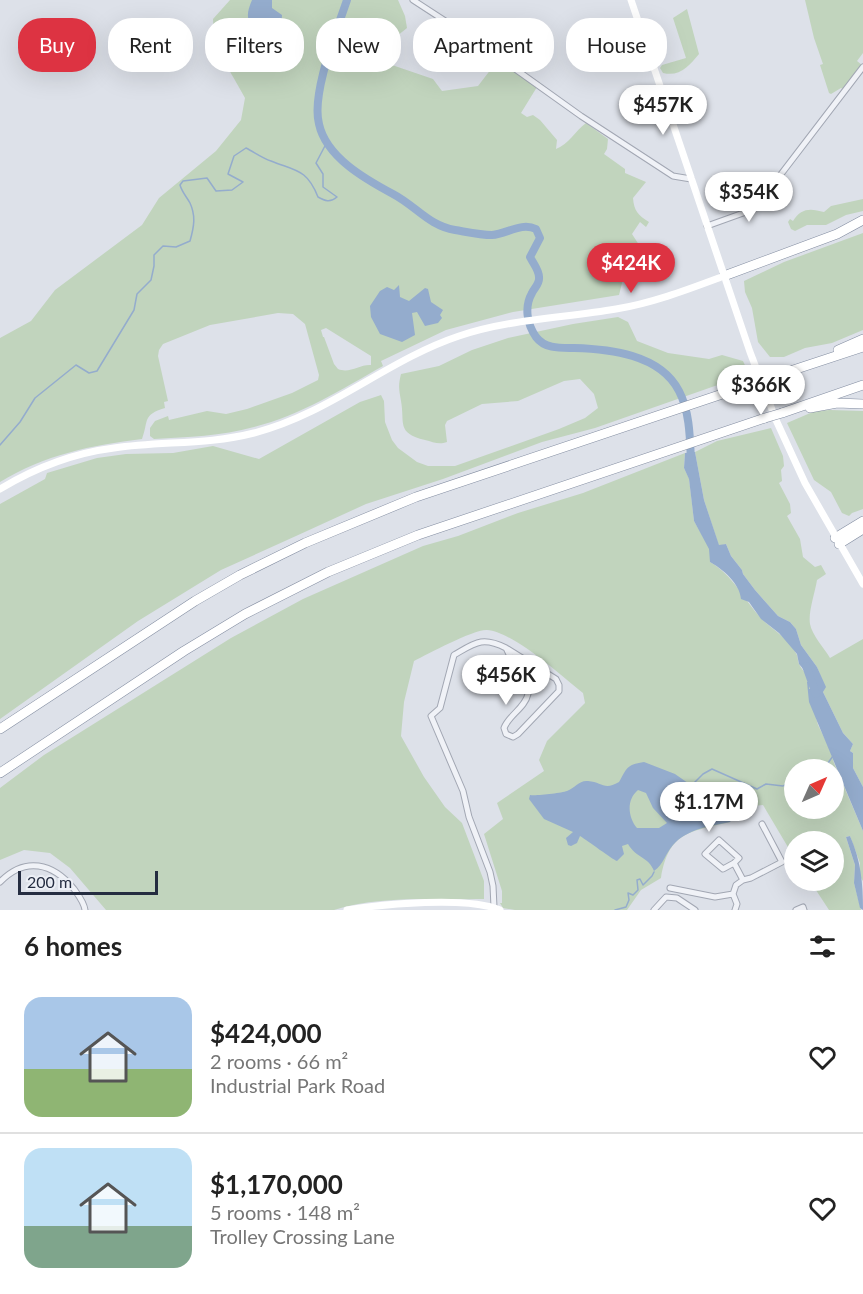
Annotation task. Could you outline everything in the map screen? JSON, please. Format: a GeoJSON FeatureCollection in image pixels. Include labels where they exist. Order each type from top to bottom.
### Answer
{"type":"FeatureCollection","features":[{"type":"Feature","properties":{"kind":"highway"},"geometry":{"type":"LineString","coordinates":[[837,234],[863,220]]}},
{"type":"Feature","properties":{"kind":"highway"},"geometry":{"type":"LineString","coordinates":[[724,276],[837,234],[863,227]]}},
{"type":"Feature","properties":{"kind":"highway"},"geometry":{"type":"LineString","coordinates":[[805,366],[863,339]]}},
{"type":"Feature","properties":{"kind":"highway"},"geometry":{"type":"LineString","coordinates":[[0,729],[181,609],[289,550],[416,497],[863,347]]}},
{"type":"Feature","properties":{"kind":"highway"},"geometry":{"type":"LineString","coordinates":[[0,773],[184,651],[245,614],[355,560],[418,535],[863,385]]}},
{"type":"Feature","properties":{"kind":"highway"},"geometry":{"type":"LineString","coordinates":[[785,412],[841,403],[863,404]]}},
{"type":"Feature","properties":{"kind":"highway"},"geometry":{"type":"LineString","coordinates":[[837,541],[863,521]]}},
{"type":"Feature","properties":{"kind":"highway"},"geometry":{"type":"LineString","coordinates":[[837,541],[863,529]]}},
{"type":"Feature","properties":{"kind":"street"},"geometry":{"type":"LineString","coordinates":[[413,0],[476,41],[584,118],[673,176],[691,179]]}},
{"type":"Feature","properties":{"kind":"street"},"geometry":{"type":"LineString","coordinates":[[631,0],[724,276],[780,431],[805,483],[863,584]]}},
{"type":"Feature","properties":{"kind":"street"},"geometry":{"type":"LineString","coordinates":[[707,226],[742,213],[759,203],[863,67]]}},
{"type":"Feature","properties":{"kind":"street"},"geometry":{"type":"LineString","coordinates":[[0,489],[52,464],[93,451],[206,442],[272,428],[320,408],[440,343],[469,333],[515,323],[613,310],[643,303],[724,276]]}},
{"type":"Feature","properties":{"kind":"street"},"geometry":{"type":"LineString","coordinates":[[347,910],[395,904],[474,904],[497,909],[490,872],[469,818],[463,791],[431,716],[440,708],[454,656],[479,641],[490,642],[506,648],[556,679],[559,685],[559,691],[518,734],[513,737],[506,734],[504,728],[527,701],[528,694],[506,648]]}},
{"type":"Feature","properties":{"kind":"street"},"geometry":{"type":"LineString","coordinates":[[737,909],[733,894],[736,885],[782,862],[762,824]]}},
{"type":"Feature","properties":{"kind":"street"},"geometry":{"type":"LineString","coordinates":[[719,840],[739,858],[734,863],[723,869],[705,854],[719,840]]}},
{"type":"Feature","properties":{"kind":"street"},"geometry":{"type":"LineString","coordinates":[[734,863],[742,880]]}},
{"type":"Feature","properties":{"kind":"street"},"geometry":{"type":"LineString","coordinates":[[0,882],[7,874],[20,868],[32,865],[42,866],[53,870],[66,880],[81,899],[85,910]]}},
{"type":"Feature","properties":{"kind":"street"},"geometry":{"type":"LineString","coordinates":[[670,888],[715,897],[733,894]]}},
{"type":"Feature","properties":{"kind":"street"},"geometry":{"type":"LineString","coordinates":[[654,910],[666,897],[677,898],[695,910]]}},
{"type":"Feature","properties":{"kind":"street"},"geometry":{"type":"LineString","coordinates":[[796,910],[803,907],[804,910]]}},
{"type":"Feature","properties":{"kind":"green space"},"geometry":{"type":"Polygon","coordinates":[[[230,0],[398,0],[407,28],[401,33],[401,18],[316,18],[316,72],[401,72],[401,68],[433,79],[442,91],[478,86],[489,72],[515,72],[537,87],[521,113],[527,117],[533,115],[540,120],[557,140],[556,149],[565,144],[586,123],[608,139],[604,154],[625,169],[625,173],[646,182],[633,198],[637,212],[649,222],[646,227],[640,222],[632,234],[643,251],[626,257],[626,263],[617,268],[622,283],[619,295],[513,312],[446,330],[381,361],[383,366],[321,401],[271,422],[217,434],[154,439],[150,436],[150,428],[155,421],[168,416],[169,420],[207,411],[226,414],[247,409],[292,393],[318,380],[319,375],[305,324],[293,314],[278,313],[210,325],[163,344],[159,350],[158,356],[168,401],[164,402],[165,408],[149,416],[142,439],[105,444],[51,458],[0,482],[0,338],[31,321],[55,290],[142,225],[159,198],[216,151],[241,120],[245,98],[230,72],[304,72],[304,18],[214,18],[230,0]],[[326,328],[321,330],[338,369],[347,370],[371,365],[371,356],[326,328]]]}},
{"type":"Feature","properties":{"kind":"green space"},"geometry":{"type":"Polygon","coordinates":[[[805,0],[863,0],[863,53],[857,61],[862,65],[843,89],[831,94],[820,65],[823,64],[805,0]]]}},
{"type":"Feature","properties":{"kind":"green space"},"geometry":{"type":"Polygon","coordinates":[[[687,9],[699,54],[679,72],[669,74],[662,72],[667,72],[667,64],[686,58],[673,18],[687,9]]]}},
{"type":"Feature","properties":{"kind":"green space"},"geometry":{"type":"Polygon","coordinates":[[[863,199],[863,211],[846,215],[826,225],[807,225],[795,231],[791,229],[788,222],[790,219],[793,221],[806,210],[824,212],[831,206],[863,199]]]}},
{"type":"Feature","properties":{"kind":"green space"},"geometry":{"type":"Polygon","coordinates":[[[863,233],[863,330],[832,343],[805,348],[784,357],[770,357],[758,342],[744,281],[784,262],[863,233]]]}},
{"type":"Feature","properties":{"kind":"green space"},"geometry":{"type":"Polygon","coordinates":[[[618,317],[628,322],[637,341],[668,353],[709,359],[722,355],[743,361],[749,374],[595,428],[542,442],[443,479],[366,504],[221,570],[138,621],[0,719],[0,504],[45,479],[47,473],[97,458],[126,454],[173,453],[213,446],[259,459],[360,402],[381,395],[384,401],[385,422],[398,448],[417,462],[428,466],[455,466],[585,418],[598,408],[594,394],[580,379],[564,381],[518,401],[482,404],[447,421],[445,425],[447,442],[439,443],[416,437],[406,430],[399,390],[401,374],[439,366],[472,350],[508,338],[618,317]]]}},
{"type":"Feature","properties":{"kind":"green space"},"geometry":{"type":"Polygon","coordinates":[[[815,411],[863,411],[863,509],[849,516],[842,513],[831,492],[814,480],[787,423],[815,411]]]}},
{"type":"Feature","properties":{"kind":"green space"},"geometry":{"type":"Polygon","coordinates":[[[771,428],[783,456],[782,481],[779,483],[790,504],[791,513],[787,516],[800,539],[803,557],[815,567],[821,565],[826,574],[817,580],[810,614],[811,628],[830,658],[863,639],[863,787],[853,768],[853,753],[850,751],[853,744],[843,733],[823,692],[825,687],[817,667],[801,645],[796,629],[790,622],[778,616],[755,590],[731,556],[726,544],[719,546],[704,500],[695,452],[717,441],[771,428]]]}},
{"type":"Feature","properties":{"kind":"green space"},"geometry":{"type":"Polygon","coordinates":[[[685,453],[684,468],[689,478],[694,521],[710,549],[710,562],[732,581],[761,618],[794,649],[799,664],[811,681],[813,688],[809,689],[807,683],[818,725],[833,759],[784,759],[784,819],[844,819],[844,786],[863,831],[863,881],[859,875],[860,863],[850,836],[846,837],[855,865],[854,883],[861,910],[829,910],[817,891],[844,891],[844,831],[784,831],[784,840],[763,805],[743,807],[731,813],[730,822],[703,828],[676,842],[665,863],[661,878],[641,890],[627,910],[515,910],[503,908],[500,903],[502,903],[502,891],[484,834],[503,819],[497,803],[544,771],[539,760],[547,741],[585,703],[583,693],[537,656],[510,638],[487,630],[462,638],[414,661],[404,702],[401,736],[424,777],[445,807],[462,823],[484,881],[484,899],[389,900],[351,905],[334,910],[106,910],[70,868],[50,853],[24,850],[0,860],[0,788],[44,755],[231,638],[303,599],[423,546],[458,536],[518,513],[583,493],[685,453]]]}},
{"type":"Feature","properties":{"kind":"water"},"geometry":{"type":"Polygon","coordinates":[[[252,0],[272,0],[272,8],[282,15],[282,18],[248,18],[252,0]]]}},
{"type":"Feature","properties":{"kind":"water"},"geometry":{"type":"Polygon","coordinates":[[[399,285],[400,297],[409,301],[425,288],[428,289],[431,302],[443,310],[440,315],[442,318],[438,323],[425,326],[417,312],[412,313],[415,335],[402,342],[380,334],[371,317],[370,306],[380,291],[387,287],[394,290],[399,285]]]}},
{"type":"Feature","properties":{"kind":"water"},"geometry":{"type":"Polygon","coordinates":[[[695,452],[704,500],[719,545],[726,544],[731,556],[755,590],[778,616],[790,622],[796,629],[801,645],[817,667],[826,687],[823,692],[843,733],[853,744],[850,751],[853,753],[853,768],[863,787],[863,831],[844,786],[844,759],[833,759],[809,702],[807,682],[809,682],[809,689],[813,688],[810,677],[799,664],[797,654],[779,633],[761,619],[749,602],[741,599],[738,588],[730,577],[710,562],[709,549],[694,521],[689,479],[684,468],[685,453],[695,452]]]}},
{"type":"Feature","properties":{"kind":"water"},"geometry":{"type":"Polygon","coordinates":[[[644,762],[675,774],[731,813],[732,819],[730,822],[699,829],[685,835],[673,845],[654,871],[652,866],[628,844],[622,846],[624,854],[617,861],[580,836],[577,843],[568,845],[566,838],[573,832],[544,819],[529,799],[530,795],[567,791],[585,781],[606,786],[614,785],[619,782],[627,768],[644,762]],[[638,790],[634,794],[630,804],[630,814],[637,828],[659,828],[667,823],[653,808],[646,793],[638,790]]]}},
{"type":"Feature","properties":{"kind":"water"},"geometry":{"type":"Polygon","coordinates":[[[850,836],[861,872],[863,910],[860,908],[854,883],[855,865],[846,837],[850,836]]]}},
{"type":"Feature","properties":{"kind":"waterway"},"geometry":{"type":"LineString","coordinates":[[347,0],[326,62],[317,111],[323,136],[330,147],[338,157],[359,174],[446,228],[492,235],[525,227],[536,229],[540,238],[530,257],[539,279],[527,310],[530,327],[536,337],[544,344],[553,347],[618,352],[647,361],[660,369],[670,379],[683,399],[689,426],[691,462]]}},
{"type":"Feature","properties":{"kind":"waterway"},"geometry":{"type":"LineString","coordinates":[[0,445],[20,422],[35,398],[76,365],[89,373],[97,371],[134,310],[137,294],[151,280],[154,255],[163,246],[176,247],[190,241],[194,217],[190,203],[180,185],[183,181],[207,178],[216,191],[232,190],[243,182],[228,174],[234,156],[246,148],[268,160],[300,172],[310,181],[318,197],[330,201],[337,197],[323,187],[323,174],[316,163],[327,142]]}},
{"type":"Feature","properties":{"kind":"waterway"},"geometry":{"type":"LineString","coordinates":[[806,666],[816,694]]}},
{"type":"Feature","properties":{"kind":"waterway"},"geometry":{"type":"LineString","coordinates":[[693,784],[712,769],[757,789],[766,784],[784,785]]}},
{"type":"Feature","properties":{"kind":"waterway"},"geometry":{"type":"LineString","coordinates":[[615,910],[626,907],[629,900],[628,893],[633,895],[638,890],[637,880],[640,879],[643,885],[654,872]]}}]}
